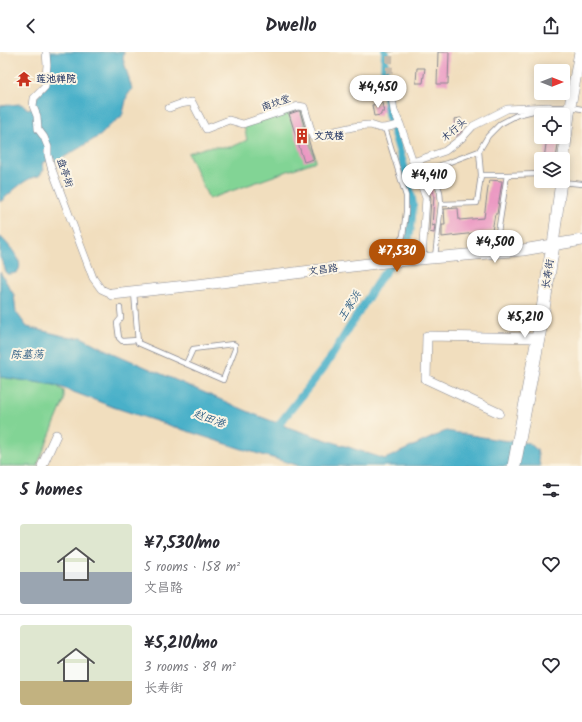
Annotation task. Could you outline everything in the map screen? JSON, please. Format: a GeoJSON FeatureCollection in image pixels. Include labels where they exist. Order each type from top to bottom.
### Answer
{"type":"FeatureCollection","features":[{"type":"Feature","properties":{"kind":"main road","name":"长寿街"},"geometry":{"type":"LineString","coordinates":[[514,466],[538,338],[553,245]]}},
{"type":"Feature","properties":{"kind":"street","name":"盘亭街"},"geometry":{"type":"LineString","coordinates":[[46,52],[47,65],[45,87],[34,98],[33,106],[37,116],[38,129],[44,137],[48,147],[48,155],[51,166],[93,278],[101,289],[112,294]]}},
{"type":"Feature","properties":{"kind":"street"},"geometry":{"type":"LineString","coordinates":[[564,152],[570,107],[580,54]]}},
{"type":"Feature","properties":{"kind":"street"},"geometry":{"type":"LineString","coordinates":[[390,84],[394,112],[398,125],[426,198],[422,259]]}},
{"type":"Feature","properties":{"kind":"street","name":"南坟堂"},"geometry":{"type":"LineString","coordinates":[[169,108],[192,102],[206,129],[229,120],[243,124],[298,106],[304,107],[313,137],[333,131],[370,125],[379,128],[386,128]]}},
{"type":"Feature","properties":{"kind":"street","name":"木行头"},"geometry":{"type":"LineString","coordinates":[[413,162],[445,151],[462,138],[473,126],[506,109],[549,107]]}},
{"type":"Feature","properties":{"kind":"street"},"geometry":{"type":"LineString","coordinates":[[386,128],[398,125]]}},
{"type":"Feature","properties":{"kind":"street","name":"长寿街"},"geometry":{"type":"LineString","coordinates":[[553,245],[560,188]]}},
{"type":"Feature","properties":{"kind":"street","name":"文昌路"},"geometry":{"type":"LineString","coordinates":[[112,294],[385,262],[523,250],[582,240]]}},
{"type":"Feature","properties":{"kind":"street"},"geometry":{"type":"LineString","coordinates":[[499,413],[426,379],[427,336],[538,338]]}},
{"type":"Feature","properties":{"kind":"street"},"geometry":{"type":"LineString","coordinates":[[42,466],[56,435]]}},
{"type":"Feature","properties":{"kind":"lane"},"geometry":{"type":"LineString","coordinates":[[441,204],[477,203],[481,175],[479,151],[488,136],[500,124],[517,115],[549,107],[570,107],[582,109]]}},
{"type":"Feature","properties":{"kind":"lane"},"geometry":{"type":"LineString","coordinates":[[494,116],[500,124]]}},
{"type":"Feature","properties":{"kind":"lane"},"geometry":{"type":"LineString","coordinates":[[385,262],[403,236],[406,212],[406,196],[386,128]]}},
{"type":"Feature","properties":{"kind":"lane"},"geometry":{"type":"LineString","coordinates":[[435,258],[441,204],[440,192],[432,168],[447,164],[479,151]]}},
{"type":"Feature","properties":{"kind":"lane"},"geometry":{"type":"LineString","coordinates":[[481,175],[534,174]]}},
{"type":"Feature","properties":{"kind":"lane"},"geometry":{"type":"LineString","coordinates":[[495,252],[507,175]]}},
{"type":"Feature","properties":{"kind":"lane"},"geometry":{"type":"LineString","coordinates":[[570,182],[582,184]]}},
{"type":"Feature","properties":{"kind":"lane"},"geometry":{"type":"LineString","coordinates":[[134,292],[138,343],[186,364],[223,380],[235,349],[235,345],[193,349],[186,364]]}},
{"type":"Feature","properties":{"kind":"lane"},"geometry":{"type":"LineString","coordinates":[[120,308],[121,318],[117,323],[119,338],[122,340],[138,340]]}},
{"type":"Feature","properties":{"kind":"green space"},"geometry":{"type":"Polygon","coordinates":[[[301,108],[316,161],[209,199],[188,153],[208,147],[232,147],[247,140],[244,126],[301,108]]]}},
{"type":"Feature","properties":{"kind":"green space"},"geometry":{"type":"Polygon","coordinates":[[[0,377],[55,385],[64,391],[64,401],[37,466],[0,466],[0,377]]]}},
{"type":"Feature","properties":{"kind":"water"},"geometry":{"type":"Polygon","coordinates":[[[49,52],[124,52],[123,59],[132,89],[127,96],[121,117],[109,126],[101,135],[56,162],[54,158],[42,163],[44,170],[39,176],[28,179],[0,202],[0,106],[20,104],[28,109],[35,106],[36,98],[46,87],[49,52]]]}},
{"type":"Feature","properties":{"kind":"water"},"geometry":{"type":"Polygon","coordinates":[[[0,236],[18,258],[19,268],[15,273],[7,274],[0,257],[0,236]]]}},
{"type":"Feature","properties":{"kind":"water"},"geometry":{"type":"Polygon","coordinates":[[[0,272],[14,295],[16,312],[27,327],[72,338],[81,337],[104,349],[256,415],[293,429],[385,459],[446,431],[529,443],[537,450],[540,466],[300,466],[242,449],[113,407],[55,385],[0,377],[0,272]]]}},
{"type":"Feature","properties":{"kind":"building"},"geometry":{"type":"Polygon","coordinates":[[[438,52],[449,52],[448,84],[437,84],[438,52]]]}},
{"type":"Feature","properties":{"kind":"building"},"geometry":{"type":"Polygon","coordinates":[[[417,68],[425,68],[423,83],[416,83],[417,68]]]}},
{"type":"Feature","properties":{"kind":"building"},"geometry":{"type":"Polygon","coordinates":[[[382,103],[384,112],[381,112],[381,115],[374,116],[372,105],[382,103]]]}},
{"type":"Feature","properties":{"kind":"building","name":"文茂楼"},"geometry":{"type":"Polygon","coordinates":[[[300,111],[314,159],[304,162],[289,114],[300,111]]]}},
{"type":"Feature","properties":{"kind":"building"},"geometry":{"type":"Polygon","coordinates":[[[461,118],[462,131],[456,136],[454,119],[461,118]]]}},
{"type":"Feature","properties":{"kind":"building"},"geometry":{"type":"Polygon","coordinates":[[[546,144],[558,144],[557,152],[545,152],[546,144]]]}},
{"type":"Feature","properties":{"kind":"building"},"geometry":{"type":"Polygon","coordinates":[[[423,164],[434,195],[432,226],[435,225],[434,233],[429,232],[431,198],[419,165],[423,164]]]}},
{"type":"Feature","properties":{"kind":"building"},"geometry":{"type":"Polygon","coordinates":[[[489,180],[502,181],[497,214],[495,214],[492,231],[442,237],[442,225],[445,225],[444,209],[458,208],[459,220],[484,218],[489,180]]]}},
{"type":"Feature","properties":{"kind":"waterway","name":"王家浜"},"geometry":{"type":"LineString","coordinates":[[273,432],[326,365],[379,280],[408,242],[413,205],[409,183],[388,113],[384,78],[385,52]]}},
{"type":"Feature","properties":{"kind":"tunnel"},"geometry":{"type":"LineString","coordinates":[[390,52],[390,84]]}},
{"type":"Feature","properties":{"kind":"place","name":"莲池禅院"},"geometry":{"type":"Point","coordinates":[24,79]}},
{"type":"Feature","properties":{"kind":"place","name":"文茂楼"},"geometry":{"type":"Point","coordinates":[302,136]}},
{"type":"Feature","properties":{"kind":"water label","name":"陈墓荡"},"geometry":{"type":"Point","coordinates":[27,355]}},
{"type":"Feature","properties":{"kind":"water label","name":"赵田港"},"geometry":{"type":"Point","coordinates":[209,419]}}]}
